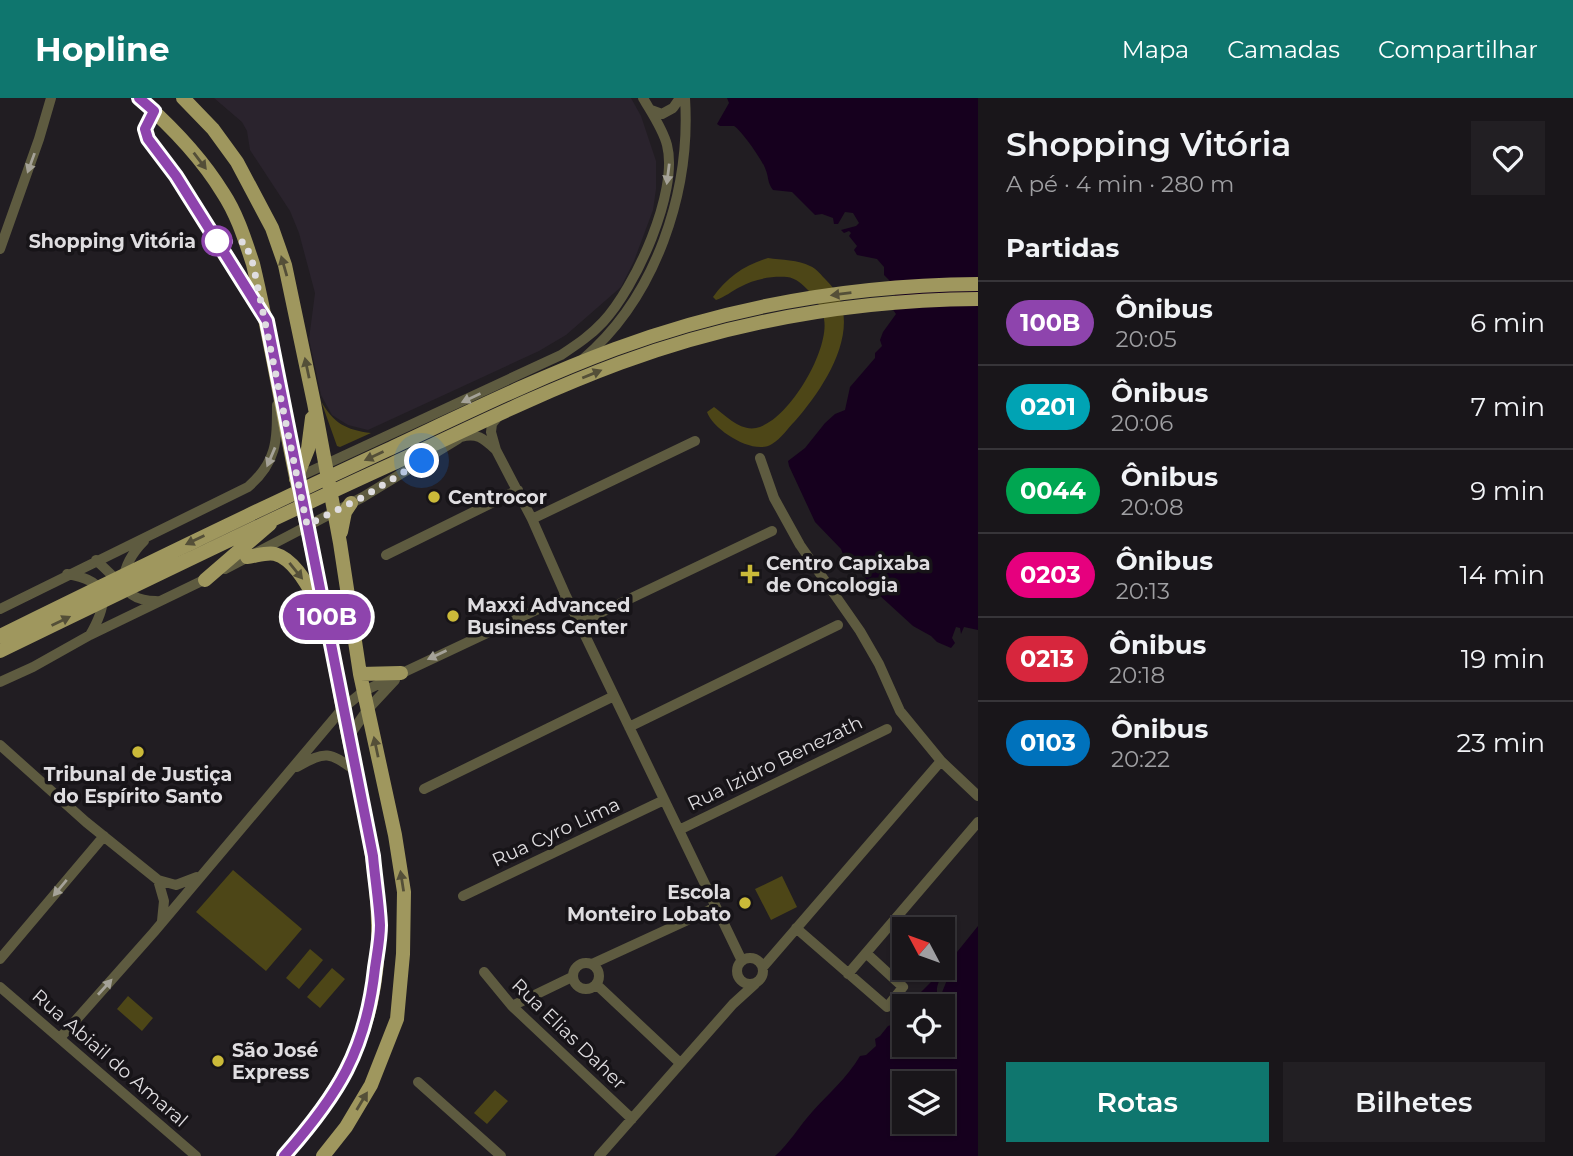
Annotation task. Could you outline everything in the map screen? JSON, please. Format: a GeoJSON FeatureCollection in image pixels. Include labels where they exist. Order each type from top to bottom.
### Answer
{"type":"FeatureCollection","features":[{"type":"Feature","properties":{"kind":"main road"},"geometry":{"type":"LineString","coordinates":[[139,98],[189,146],[224,194],[253,264],[327,617],[373,856],[380,928],[372,1001],[355,1055],[334,1092],[284,1156]]}},
{"type":"Feature","properties":{"kind":"main road"},"geometry":{"type":"LineString","coordinates":[[183,98],[213,129],[237,162],[272,228],[285,265],[314,403],[340,543],[360,674],[404,892],[397,1019],[371,1085],[326,1155]]}},
{"type":"Feature","properties":{"kind":"main road"},"geometry":{"type":"LineString","coordinates":[[0,636],[256,510],[504,396],[615,349],[720,317],[800,299],[881,289],[978,284]]}},
{"type":"Feature","properties":{"kind":"main road"},"geometry":{"type":"LineString","coordinates":[[0,651],[262,523],[510,409],[620,363],[698,338],[776,319],[883,304],[978,299]]}},
{"type":"Feature","properties":{"kind":"main road"},"geometry":{"type":"LineString","coordinates":[[205,580],[250,544],[275,519],[308,449],[314,403]]}},
{"type":"Feature","properties":{"kind":"main road"},"geometry":{"type":"LineString","coordinates":[[340,543],[342,519],[351,503]]}},
{"type":"Feature","properties":{"kind":"main road"},"geometry":{"type":"LineString","coordinates":[[247,557],[272,553],[283,557],[301,577],[327,617]]}},
{"type":"Feature","properties":{"kind":"main road"},"geometry":{"type":"LineString","coordinates":[[360,674],[401,673]]}},
{"type":"Feature","properties":{"kind":"street"},"geometry":{"type":"LineString","coordinates":[[0,249],[51,98]]}},
{"type":"Feature","properties":{"kind":"street"},"geometry":{"type":"LineString","coordinates":[[296,478],[561,355],[587,338],[604,321],[629,284],[660,219],[670,168],[667,144],[643,98]]}},
{"type":"Feature","properties":{"kind":"street"},"geometry":{"type":"LineString","coordinates":[[650,110],[662,114],[673,108],[680,98]]}},
{"type":"Feature","properties":{"kind":"street"},"geometry":{"type":"LineString","coordinates":[[0,682],[205,580],[351,503],[553,384],[603,342],[640,289],[659,250],[676,202],[686,137],[685,98]]}},
{"type":"Feature","properties":{"kind":"street"},"geometry":{"type":"LineString","coordinates":[[0,608],[248,488],[260,477],[274,455],[277,437],[276,370]]}},
{"type":"Feature","properties":{"kind":"street"},"geometry":{"type":"LineString","coordinates":[[500,414],[492,424],[491,432],[496,450],[532,519],[566,596],[742,961]]}},
{"type":"Feature","properties":{"kind":"street"},"geometry":{"type":"LineString","coordinates":[[461,437],[471,434],[480,436],[496,450]]}},
{"type":"Feature","properties":{"kind":"street"},"geometry":{"type":"LineString","coordinates":[[532,519],[695,441]]}},
{"type":"Feature","properties":{"kind":"street"},"geometry":{"type":"LineString","coordinates":[[760,458],[774,498],[800,545],[860,631],[879,664],[900,711],[941,761],[978,796]]}},
{"type":"Feature","properties":{"kind":"street"},"geometry":{"type":"LineString","coordinates":[[386,555],[518,490]]}},
{"type":"Feature","properties":{"kind":"street"},"geometry":{"type":"LineString","coordinates":[[579,623],[772,531]]}},
{"type":"Feature","properties":{"kind":"street"},"geometry":{"type":"LineString","coordinates":[[131,593],[125,584],[124,569],[130,555],[148,536]]}},
{"type":"Feature","properties":{"kind":"street"},"geometry":{"type":"LineString","coordinates":[[96,561],[143,601],[161,601]]}},
{"type":"Feature","properties":{"kind":"street"},"geometry":{"type":"LineString","coordinates":[[67,574],[95,582],[103,598],[102,613],[90,635]]}},
{"type":"Feature","properties":{"kind":"street"},"geometry":{"type":"LineString","coordinates":[[60,1038],[161,924],[343,708],[364,691],[566,596]]}},
{"type":"Feature","properties":{"kind":"street"},"geometry":{"type":"LineString","coordinates":[[629,727],[838,625]]}},
{"type":"Feature","properties":{"kind":"street"},"geometry":{"type":"LineString","coordinates":[[349,736],[368,709],[401,673]]}},
{"type":"Feature","properties":{"kind":"street"},"geometry":{"type":"LineString","coordinates":[[424,789],[614,696]]}},
{"type":"Feature","properties":{"kind":"street","name":"Rua Izidro Benezath"},"geometry":{"type":"LineString","coordinates":[[679,830],[887,729]]}},
{"type":"Feature","properties":{"kind":"street"},"geometry":{"type":"LineString","coordinates":[[0,745],[158,880],[176,885],[204,873]]}},
{"type":"Feature","properties":{"kind":"street"},"geometry":{"type":"LineString","coordinates":[[292,770],[324,754],[335,757],[356,771]]}},
{"type":"Feature","properties":{"kind":"street"},"geometry":{"type":"LineString","coordinates":[[599,1156],[733,1004],[761,979],[763,967],[941,761]]}},
{"type":"Feature","properties":{"kind":"street","name":"Rua Cyro Lima"},"geometry":{"type":"LineString","coordinates":[[463,895],[664,800]]}},
{"type":"Feature","properties":{"kind":"street"},"geometry":{"type":"LineString","coordinates":[[848,974],[978,822]]}},
{"type":"Feature","properties":{"kind":"street"},"geometry":{"type":"LineString","coordinates":[[0,959],[104,836]]}},
{"type":"Feature","properties":{"kind":"street"},"geometry":{"type":"LineString","coordinates":[[158,880],[164,901],[161,924]]}},
{"type":"Feature","properties":{"kind":"street"},"geometry":{"type":"LineString","coordinates":[[512,1006],[572,977],[577,966],[592,964],[716,907]]}},
{"type":"Feature","properties":{"kind":"street"},"geometry":{"type":"LineString","coordinates":[[796,928],[887,1007],[903,987],[866,953]]}},
{"type":"Feature","properties":{"kind":"street"},"geometry":{"type":"LineString","coordinates":[[733,1004],[737,969],[742,961],[747,958],[756,959],[763,967]]}},
{"type":"Feature","properties":{"kind":"street"},"geometry":{"type":"LineString","coordinates":[[592,964],[598,971],[597,985]]}},
{"type":"Feature","properties":{"kind":"street","name":"Rua Elias Daher"},"geometry":{"type":"LineString","coordinates":[[484,972],[512,1006],[632,1119]]}},
{"type":"Feature","properties":{"kind":"street"},"geometry":{"type":"LineString","coordinates":[[737,975],[742,983],[755,984]]}},
{"type":"Feature","properties":{"kind":"street"},"geometry":{"type":"LineString","coordinates":[[572,977],[576,985],[583,990],[597,985]]}},
{"type":"Feature","properties":{"kind":"street"},"geometry":{"type":"LineString","coordinates":[[597,985],[680,1063]]}},
{"type":"Feature","properties":{"kind":"street","name":"Rua Abiail do Amaral"},"geometry":{"type":"LineString","coordinates":[[0,987],[196,1156]]}},
{"type":"Feature","properties":{"kind":"street"},"geometry":{"type":"LineString","coordinates":[[418,1082],[501,1156]]}},
{"type":"Feature","properties":{"kind":"shaded area"},"geometry":{"type":"Polygon","coordinates":[[[214,98],[631,98],[641,116],[656,161],[653,210],[621,287],[566,335],[539,351],[368,430],[348,425],[332,415],[321,395],[309,339],[315,293],[299,233],[290,211],[250,150],[247,131],[242,122],[214,98]]]}},
{"type":"Feature","properties":{"kind":"shaded area"},"geometry":{"type":"Polygon","coordinates":[[[727,98],[978,98],[978,630],[964,627],[961,634],[960,628],[956,627],[952,638],[955,643],[951,648],[913,626],[878,594],[857,568],[845,560],[841,549],[815,522],[788,461],[805,448],[835,414],[845,410],[850,387],[875,358],[875,353],[882,346],[880,340],[883,332],[896,314],[891,307],[897,288],[884,275],[884,267],[877,259],[857,255],[854,250],[857,246],[849,236],[851,233],[841,230],[859,223],[853,213],[845,212],[838,224],[834,224],[833,218],[822,214],[815,215],[792,192],[773,190],[763,164],[742,134],[734,126],[717,124],[729,103],[727,98]]]}},
{"type":"Feature","properties":{"kind":"shaded area"},"geometry":{"type":"Polygon","coordinates":[[[768,258],[801,262],[819,272],[838,296],[844,315],[843,334],[829,372],[807,407],[775,442],[764,447],[755,447],[725,433],[707,412],[714,407],[744,427],[756,428],[768,423],[781,413],[804,383],[814,366],[824,332],[822,311],[816,300],[801,284],[790,278],[757,280],[719,299],[713,297],[724,283],[737,273],[768,258]]]}},
{"type":"Feature","properties":{"kind":"shaded area"},"geometry":{"type":"Polygon","coordinates":[[[321,401],[330,415],[341,424],[371,433],[337,446],[321,401]]]}},
{"type":"Feature","properties":{"kind":"shaded area"},"geometry":{"type":"Polygon","coordinates":[[[233,870],[302,929],[266,971],[196,912],[233,870]]]}},
{"type":"Feature","properties":{"kind":"shaded area"},"geometry":{"type":"Polygon","coordinates":[[[782,876],[797,907],[771,920],[755,889],[782,876]]]}},
{"type":"Feature","properties":{"kind":"shaded area"},"geometry":{"type":"Polygon","coordinates":[[[978,926],[978,1156],[775,1156],[860,1056],[866,1055],[876,1046],[875,1039],[888,1026],[892,1025],[892,1057],[955,1057],[955,994],[941,994],[947,980],[956,980],[956,953],[978,926]]]}},
{"type":"Feature","properties":{"kind":"shaded area"},"geometry":{"type":"Polygon","coordinates":[[[310,949],[323,960],[299,989],[286,978],[310,949]]]}},
{"type":"Feature","properties":{"kind":"shaded area"},"geometry":{"type":"Polygon","coordinates":[[[332,968],[345,979],[320,1008],[307,997],[332,968]]]}},
{"type":"Feature","properties":{"kind":"shaded area"},"geometry":{"type":"Polygon","coordinates":[[[929,980],[938,980],[937,992],[940,994],[915,994],[931,982],[929,980]]]}},
{"type":"Feature","properties":{"kind":"shaded area"},"geometry":{"type":"Polygon","coordinates":[[[128,996],[153,1018],[142,1031],[117,1009],[128,996]]]}},
{"type":"Feature","properties":{"kind":"shaded area"},"geometry":{"type":"Polygon","coordinates":[[[495,1090],[508,1101],[487,1124],[474,1113],[495,1090]]]}},
{"type":"Feature","properties":{"kind":"bus line","name":"100B"},"geometry":{"type":"LineString","coordinates":[[139,98],[154,111],[145,129],[148,139],[176,176],[267,321],[373,856],[380,928],[372,1001],[355,1055],[334,1092],[284,1156]]}},
{"type":"Feature","properties":{"kind":"place","name":"Shopping Vitória"},"geometry":{"type":"Point","coordinates":[217,241]}},
{"type":"Feature","properties":{"kind":"place","name":"Centrocor"},"geometry":{"type":"Point","coordinates":[434,497]}},
{"type":"Feature","properties":{"kind":"place","name":"Centro Capixaba de Oncologia"},"geometry":{"type":"Point","coordinates":[750,574]}},
{"type":"Feature","properties":{"kind":"place","name":"Maxxi Advanced Business Center"},"geometry":{"type":"Point","coordinates":[453,616]}},
{"type":"Feature","properties":{"kind":"place","name":"Tribunal de Justiça do Espírito Santo"},"geometry":{"type":"Point","coordinates":[138,752]}},
{"type":"Feature","properties":{"kind":"place","name":"Escola Monteiro Lobato"},"geometry":{"type":"Point","coordinates":[745,903]}},
{"type":"Feature","properties":{"kind":"place","name":"São José Express"},"geometry":{"type":"Point","coordinates":[218,1061]}},
{"type":"Feature","properties":{"kind":"route"},"geometry":{"type":"LineString","coordinates":[[217,241],[245,242],[253,264],[267,321],[307,525],[363,497],[422,461]]}}]}
